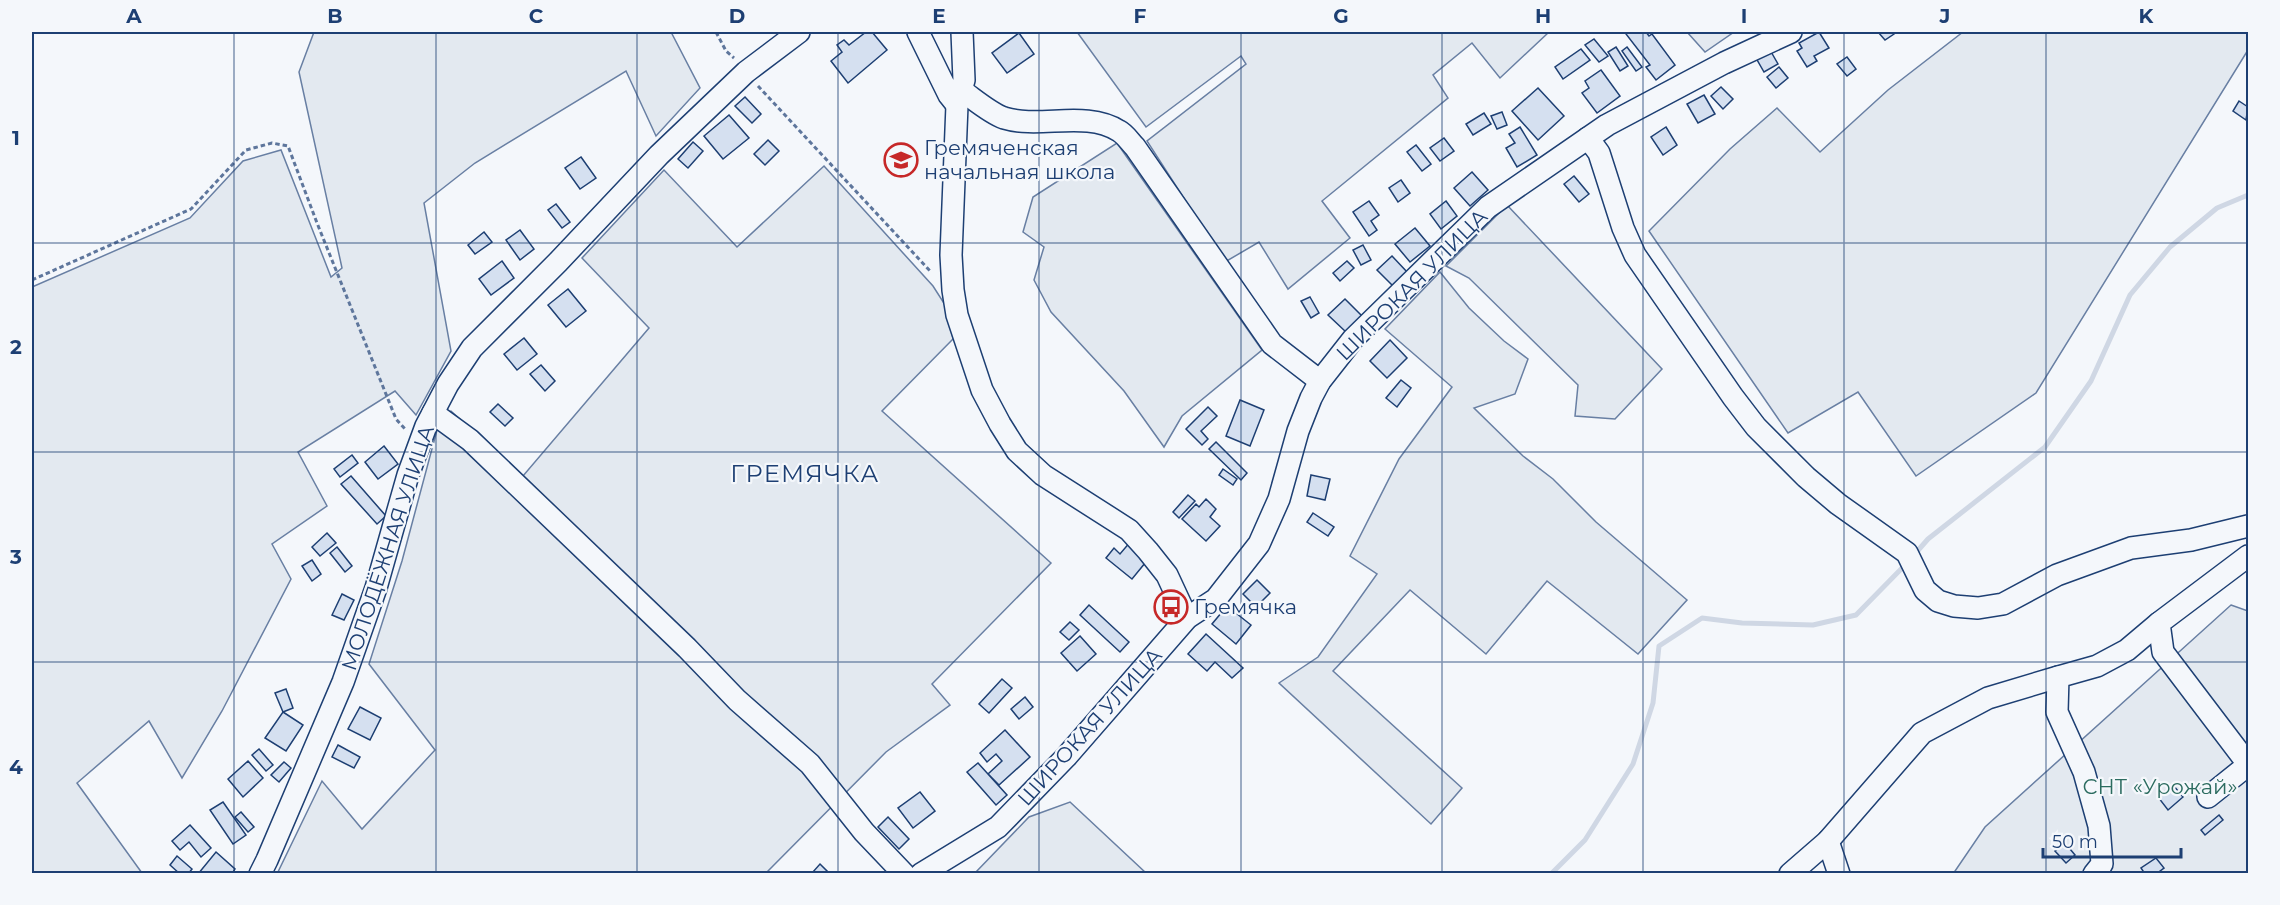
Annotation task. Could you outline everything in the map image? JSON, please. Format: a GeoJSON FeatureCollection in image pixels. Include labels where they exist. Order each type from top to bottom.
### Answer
{"type":"FeatureCollection","features":[{"type":"Feature","properties":{"kind":"street","name":"МОЛОДЁЖНАЯ УЛИЦА"},"geometry":{"type":"LineString","coordinates":[[260,873],[344,682],[376,588],[408,475],[429,420],[448,384],[472,348],[558,262],[659,155],[746,72],[799,32]]}},
{"type":"Feature","properties":{"kind":"street"},"geometry":{"type":"LineString","coordinates":[[918,32],[949,95],[1003,117],[1027,122],[1094,122],[1119,130],[1135,147],[1272,344],[1320,381]]}},
{"type":"Feature","properties":{"kind":"street"},"geometry":{"type":"LineString","coordinates":[[962,32],[964,80],[959,98],[951,255],[957,315],[978,381],[1017,451],[1043,475],[1129,530],[1167,575],[1187,618]]}},
{"type":"Feature","properties":{"kind":"street","name":"ШИРОКАЯ УЛИЦА"},"geometry":{"type":"LineString","coordinates":[[921,873],[998,827],[1066,757],[1187,618],[1216,599],[1259,544],[1279,500],[1298,431],[1320,381],[1353,339],[1488,207],[1607,125],[1724,63],[1791,32]]}},
{"type":"Feature","properties":{"kind":"street"},"geometry":{"type":"LineString","coordinates":[[1588,138],[1599,153],[1623,228],[1635,255],[1733,397],[1756,427],[1806,477],[1838,504],[1907,553],[1925,590],[1938,601],[1954,606],[1978,608],[2003,604],[2057,575],[2131,548],[2191,540],[2248,526]]}},
{"type":"Feature","properties":{"kind":"street"},"geometry":{"type":"LineString","coordinates":[[429,420],[470,440],[687,648],[737,700],[810,764],[864,832],[904,873]]}},
{"type":"Feature","properties":{"kind":"street"},"geometry":{"type":"LineString","coordinates":[[1790,873],[1828,842],[1922,733],[1988,698],[2097,666],[2127,650],[2248,556]]}},
{"type":"Feature","properties":{"kind":"street"},"geometry":{"type":"LineString","coordinates":[[2159,623],[2163,652],[2248,765],[2208,797]]}},
{"type":"Feature","properties":{"kind":"street"},"geometry":{"type":"LineString","coordinates":[[2058,677],[2057,712],[2084,772],[2099,826],[2102,864],[2094,873]]}},
{"type":"Feature","properties":{"kind":"street"},"geometry":{"type":"LineString","coordinates":[[1828,842],[1839,873]]}},
{"type":"Feature","properties":{"kind":"path"},"geometry":{"type":"LineString","coordinates":[[716,32],[726,51],[737,60],[809,142],[942,283],[953,290]]}},
{"type":"Feature","properties":{"kind":"path"},"geometry":{"type":"LineString","coordinates":[[32,280],[191,209],[246,150],[272,143],[288,146],[396,419],[404,429],[429,420]]}},
{"type":"Feature","properties":{"kind":"green space"},"geometry":{"type":"Polygon","coordinates":[[[314,32],[671,32],[700,88],[656,136],[626,71],[475,163],[424,203],[451,351],[416,415],[395,391],[298,452],[327,506],[272,544],[291,579],[222,711],[182,778],[149,721],[77,783],[142,873],[32,873],[32,287],[190,218],[243,161],[281,150],[331,277],[342,268],[299,72],[314,32]]]}},
{"type":"Feature","properties":{"kind":"green space"},"geometry":{"type":"Polygon","coordinates":[[[1077,32],[1549,32],[1500,78],[1472,43],[1433,75],[1448,98],[1322,201],[1350,238],[1288,289],[1259,242],[1225,262],[1147,141],[1246,64],[1241,56],[1146,127],[1077,32]]]}},
{"type":"Feature","properties":{"kind":"green space"},"geometry":{"type":"Polygon","coordinates":[[[1687,32],[1734,32],[1705,52],[1687,32]]]}},
{"type":"Feature","properties":{"kind":"green space"},"geometry":{"type":"Polygon","coordinates":[[[1963,32],[2248,32],[2248,50],[2036,393],[1916,476],[1858,392],[1788,433],[1649,231],[1730,149],[1777,108],[1820,152],[1888,90],[1963,32]]]}},
{"type":"Feature","properties":{"kind":"green space"},"geometry":{"type":"Polygon","coordinates":[[[1117,143],[1262,350],[1182,416],[1164,447],[1124,391],[1051,312],[1034,280],[1044,247],[1023,232],[1033,197],[1117,143]]]}},
{"type":"Feature","properties":{"kind":"green space"},"geometry":{"type":"Polygon","coordinates":[[[824,166],[933,286],[949,311],[953,339],[882,411],[1051,563],[932,684],[950,705],[886,752],[766,873],[277,874],[322,781],[362,829],[435,750],[369,664],[402,561],[437,430],[451,411],[523,476],[649,328],[582,258],[664,170],[737,247],[824,166]]]}},
{"type":"Feature","properties":{"kind":"green space"},"geometry":{"type":"Polygon","coordinates":[[[1507,205],[1662,369],[1615,419],[1575,416],[1578,385],[1469,278],[1446,266],[1507,205]]]}},
{"type":"Feature","properties":{"kind":"green space"},"geometry":{"type":"Polygon","coordinates":[[[1440,272],[1469,308],[1504,341],[1528,359],[1515,394],[1474,408],[1523,456],[1553,479],[1596,522],[1687,600],[1638,654],[1547,581],[1486,654],[1410,590],[1333,671],[1462,788],[1431,824],[1279,683],[1318,657],[1377,574],[1350,556],[1399,459],[1452,387],[1385,329],[1440,272]]]}},
{"type":"Feature","properties":{"kind":"green space","name":"СНТ «Урожай»"},"geometry":{"type":"Polygon","coordinates":[[[2231,605],[2248,611],[2248,873],[1953,874],[1985,827],[2231,605]]]}},
{"type":"Feature","properties":{"kind":"green space"},"geometry":{"type":"Polygon","coordinates":[[[1070,802],[1146,873],[975,873],[1029,817],[1070,802]]]}},
{"type":"Feature","properties":{"kind":"building"},"geometry":{"type":"Polygon","coordinates":[[[866,32],[872,32],[887,50],[848,83],[831,61],[842,52],[837,45],[844,40],[849,45],[866,32]]]}},
{"type":"Feature","properties":{"kind":"building"},"geometry":{"type":"Polygon","coordinates":[[[1646,32],[1649,36],[1652,34],[1675,65],[1656,80],[1646,67],[1650,65],[1626,34],[1646,32]]]}},
{"type":"Feature","properties":{"kind":"building"},"geometry":{"type":"Polygon","coordinates":[[[1819,32],[1829,48],[1814,56],[1817,61],[1807,67],[1797,51],[1802,48],[1799,43],[1819,32]]]}},
{"type":"Feature","properties":{"kind":"building"},"geometry":{"type":"Polygon","coordinates":[[[1878,32],[1893,32],[1894,34],[1885,40],[1878,32]]]}},
{"type":"Feature","properties":{"kind":"building"},"geometry":{"type":"Polygon","coordinates":[[[1019,33],[1034,54],[1007,73],[992,53],[1019,33]]]}},
{"type":"Feature","properties":{"kind":"building"},"geometry":{"type":"Polygon","coordinates":[[[1594,39],[1608,56],[1599,62],[1585,45],[1594,39]]]}},
{"type":"Feature","properties":{"kind":"building"},"geometry":{"type":"Polygon","coordinates":[[[1616,47],[1628,66],[1620,71],[1608,52],[1616,47]]]}},
{"type":"Feature","properties":{"kind":"building"},"geometry":{"type":"Polygon","coordinates":[[[1627,47],[1642,67],[1636,71],[1622,51],[1627,47]]]}},
{"type":"Feature","properties":{"kind":"building"},"geometry":{"type":"Polygon","coordinates":[[[1581,49],[1590,60],[1563,79],[1555,67],[1581,49]]]}},
{"type":"Feature","properties":{"kind":"building"},"geometry":{"type":"Polygon","coordinates":[[[1770,50],[1778,64],[1764,72],[1756,58],[1770,50]]]}},
{"type":"Feature","properties":{"kind":"building"},"geometry":{"type":"Polygon","coordinates":[[[1847,57],[1856,69],[1847,76],[1837,64],[1847,57]]]}},
{"type":"Feature","properties":{"kind":"building"},"geometry":{"type":"Polygon","coordinates":[[[1779,67],[1788,78],[1776,88],[1767,77],[1779,67]]]}},
{"type":"Feature","properties":{"kind":"building"},"geometry":{"type":"Polygon","coordinates":[[[1601,70],[1620,96],[1597,113],[1582,93],[1589,88],[1585,81],[1601,70]]]}},
{"type":"Feature","properties":{"kind":"building"},"geometry":{"type":"Polygon","coordinates":[[[1721,87],[1733,99],[1723,109],[1711,96],[1721,87]]]}},
{"type":"Feature","properties":{"kind":"building"},"geometry":{"type":"Polygon","coordinates":[[[1538,88],[1564,116],[1538,140],[1512,111],[1538,88]]]}},
{"type":"Feature","properties":{"kind":"building"},"geometry":{"type":"Polygon","coordinates":[[[1704,95],[1715,114],[1698,123],[1687,104],[1704,95]]]}},
{"type":"Feature","properties":{"kind":"building"},"geometry":{"type":"Polygon","coordinates":[[[745,97],[761,114],[752,123],[735,106],[745,97]]]}},
{"type":"Feature","properties":{"kind":"building"},"geometry":{"type":"Polygon","coordinates":[[[2239,101],[2248,107],[2246,120],[2233,111],[2239,101]]]}},
{"type":"Feature","properties":{"kind":"building"},"geometry":{"type":"Polygon","coordinates":[[[1502,112],[1507,125],[1497,129],[1491,116],[1502,112]]]}},
{"type":"Feature","properties":{"kind":"building"},"geometry":{"type":"Polygon","coordinates":[[[1484,113],[1491,124],[1473,135],[1466,124],[1484,113]]]}},
{"type":"Feature","properties":{"kind":"building"},"geometry":{"type":"Polygon","coordinates":[[[729,115],[749,138],[723,159],[704,136],[729,115]]]}},
{"type":"Feature","properties":{"kind":"building"},"geometry":{"type":"Polygon","coordinates":[[[1520,127],[1537,155],[1517,167],[1506,148],[1515,143],[1509,134],[1520,127]]]}},
{"type":"Feature","properties":{"kind":"building"},"geometry":{"type":"Polygon","coordinates":[[[1666,127],[1677,145],[1663,155],[1651,137],[1666,127]]]}},
{"type":"Feature","properties":{"kind":"building"},"geometry":{"type":"Polygon","coordinates":[[[1444,138],[1454,151],[1440,161],[1430,148],[1444,138]]]}},
{"type":"Feature","properties":{"kind":"building"},"geometry":{"type":"Polygon","coordinates":[[[768,140],[779,151],[765,165],[754,154],[768,140]]]}},
{"type":"Feature","properties":{"kind":"building"},"geometry":{"type":"Polygon","coordinates":[[[693,142],[703,151],[688,168],[678,159],[693,142]]]}},
{"type":"Feature","properties":{"kind":"building"},"geometry":{"type":"Polygon","coordinates":[[[1416,145],[1431,164],[1422,171],[1407,152],[1416,145]]]}},
{"type":"Feature","properties":{"kind":"building"},"geometry":{"type":"Polygon","coordinates":[[[581,157],[596,178],[580,189],[565,168],[581,157]]]}},
{"type":"Feature","properties":{"kind":"building"},"geometry":{"type":"Polygon","coordinates":[[[1472,172],[1488,190],[1470,206],[1454,188],[1472,172]]]}},
{"type":"Feature","properties":{"kind":"building"},"geometry":{"type":"Polygon","coordinates":[[[1574,176],[1589,194],[1579,202],[1564,184],[1574,176]]]}},
{"type":"Feature","properties":{"kind":"building"},"geometry":{"type":"Polygon","coordinates":[[[1401,180],[1410,193],[1398,202],[1389,188],[1401,180]]]}},
{"type":"Feature","properties":{"kind":"building"},"geometry":{"type":"Polygon","coordinates":[[[1369,201],[1379,215],[1371,221],[1377,230],[1369,236],[1353,212],[1369,201]]]}},
{"type":"Feature","properties":{"kind":"building"},"geometry":{"type":"Polygon","coordinates":[[[1446,201],[1457,216],[1441,229],[1430,214],[1446,201]]]}},
{"type":"Feature","properties":{"kind":"building"},"geometry":{"type":"Polygon","coordinates":[[[556,204],[570,222],[562,228],[548,210],[556,204]]]}},
{"type":"Feature","properties":{"kind":"building"},"geometry":{"type":"Polygon","coordinates":[[[1415,228],[1430,246],[1410,262],[1395,244],[1415,228]]]}},
{"type":"Feature","properties":{"kind":"building"},"geometry":{"type":"Polygon","coordinates":[[[520,230],[534,249],[520,260],[506,240],[520,230]]]}},
{"type":"Feature","properties":{"kind":"building"},"geometry":{"type":"Polygon","coordinates":[[[484,232],[492,242],[475,254],[468,245],[484,232]]]}},
{"type":"Feature","properties":{"kind":"building"},"geometry":{"type":"Polygon","coordinates":[[[1363,245],[1371,260],[1361,265],[1353,250],[1363,245]]]}},
{"type":"Feature","properties":{"kind":"building"},"geometry":{"type":"Polygon","coordinates":[[[1392,256],[1408,273],[1394,287],[1377,270],[1392,256]]]}},
{"type":"Feature","properties":{"kind":"building"},"geometry":{"type":"Polygon","coordinates":[[[502,261],[514,278],[491,295],[479,279],[502,261]]]}},
{"type":"Feature","properties":{"kind":"building"},"geometry":{"type":"Polygon","coordinates":[[[1347,261],[1354,268],[1340,281],[1333,273],[1347,261]]]}},
{"type":"Feature","properties":{"kind":"building"},"geometry":{"type":"Polygon","coordinates":[[[568,289],[586,311],[566,327],[548,305],[568,289]]]}},
{"type":"Feature","properties":{"kind":"building"},"geometry":{"type":"Polygon","coordinates":[[[1310,297],[1319,313],[1311,318],[1301,301],[1310,297]]]}},
{"type":"Feature","properties":{"kind":"building"},"geometry":{"type":"Polygon","coordinates":[[[1345,299],[1362,316],[1346,332],[1328,315],[1345,299]]]}},
{"type":"Feature","properties":{"kind":"building"},"geometry":{"type":"Polygon","coordinates":[[[524,338],[537,354],[517,370],[504,354],[524,338]]]}},
{"type":"Feature","properties":{"kind":"building"},"geometry":{"type":"Polygon","coordinates":[[[1390,340],[1407,358],[1387,378],[1370,361],[1390,340]]]}},
{"type":"Feature","properties":{"kind":"building"},"geometry":{"type":"Polygon","coordinates":[[[541,365],[555,381],[545,391],[530,374],[541,365]]]}},
{"type":"Feature","properties":{"kind":"building"},"geometry":{"type":"Polygon","coordinates":[[[1401,380],[1411,388],[1397,407],[1386,398],[1401,380]]]}},
{"type":"Feature","properties":{"kind":"building"},"geometry":{"type":"Polygon","coordinates":[[[1240,400],[1264,410],[1250,446],[1226,436],[1240,400]]]}},
{"type":"Feature","properties":{"kind":"building"},"geometry":{"type":"Polygon","coordinates":[[[498,404],[513,418],[505,426],[490,412],[498,404]]]}},
{"type":"Feature","properties":{"kind":"building"},"geometry":{"type":"Polygon","coordinates":[[[1208,407],[1217,416],[1201,431],[1208,439],[1202,445],[1186,429],[1208,407]]]}},
{"type":"Feature","properties":{"kind":"building"},"geometry":{"type":"Polygon","coordinates":[[[1216,442],[1247,473],[1241,480],[1209,449],[1216,442]]]}},
{"type":"Feature","properties":{"kind":"building"},"geometry":{"type":"Polygon","coordinates":[[[384,446],[398,464],[378,479],[365,462],[384,446]]]}},
{"type":"Feature","properties":{"kind":"building"},"geometry":{"type":"Polygon","coordinates":[[[352,455],[358,463],[340,477],[334,469],[352,455]]]}},
{"type":"Feature","properties":{"kind":"building"},"geometry":{"type":"Polygon","coordinates":[[[1223,469],[1237,479],[1233,485],[1219,475],[1223,469]]]}},
{"type":"Feature","properties":{"kind":"building"},"geometry":{"type":"Polygon","coordinates":[[[1311,475],[1330,479],[1325,500],[1307,496],[1311,475]]]}},
{"type":"Feature","properties":{"kind":"building"},"geometry":{"type":"Polygon","coordinates":[[[351,476],[386,516],[377,524],[341,484],[351,476]]]}},
{"type":"Feature","properties":{"kind":"building"},"geometry":{"type":"Polygon","coordinates":[[[1188,495],[1195,501],[1179,518],[1173,512],[1188,495]]]}},
{"type":"Feature","properties":{"kind":"building"},"geometry":{"type":"Polygon","coordinates":[[[1206,499],[1216,509],[1210,517],[1220,526],[1206,541],[1182,519],[1196,504],[1199,507],[1206,499]]]}},
{"type":"Feature","properties":{"kind":"building"},"geometry":{"type":"Polygon","coordinates":[[[1313,513],[1334,527],[1328,536],[1307,522],[1313,513]]]}},
{"type":"Feature","properties":{"kind":"building"},"geometry":{"type":"Polygon","coordinates":[[[327,533],[336,543],[320,556],[312,547],[327,533]]]}},
{"type":"Feature","properties":{"kind":"building"},"geometry":{"type":"Polygon","coordinates":[[[1131,541],[1150,557],[1132,579],[1106,558],[1114,548],[1120,554],[1131,541]]]}},
{"type":"Feature","properties":{"kind":"building"},"geometry":{"type":"Polygon","coordinates":[[[337,547],[352,566],[345,572],[330,553],[337,547]]]}},
{"type":"Feature","properties":{"kind":"building"},"geometry":{"type":"Polygon","coordinates":[[[312,560],[321,574],[312,581],[302,566],[312,560]]]}},
{"type":"Feature","properties":{"kind":"building"},"geometry":{"type":"Polygon","coordinates":[[[1257,580],[1270,593],[1256,607],[1243,594],[1257,580]]]}},
{"type":"Feature","properties":{"kind":"building"},"geometry":{"type":"Polygon","coordinates":[[[342,594],[354,600],[344,620],[332,615],[342,594]]]}},
{"type":"Feature","properties":{"kind":"building"},"geometry":{"type":"Polygon","coordinates":[[[1089,605],[1129,642],[1120,652],[1080,615],[1089,605]]]}},
{"type":"Feature","properties":{"kind":"building"},"geometry":{"type":"Polygon","coordinates":[[[1227,606],[1251,625],[1236,644],[1212,624],[1227,606]]]}},
{"type":"Feature","properties":{"kind":"building"},"geometry":{"type":"Polygon","coordinates":[[[1070,622],[1079,630],[1069,640],[1060,632],[1070,622]]]}},
{"type":"Feature","properties":{"kind":"building"},"geometry":{"type":"Polygon","coordinates":[[[1206,634],[1243,668],[1232,678],[1215,662],[1207,671],[1188,654],[1206,634]]]}},
{"type":"Feature","properties":{"kind":"building"},"geometry":{"type":"Polygon","coordinates":[[[1080,636],[1096,654],[1077,671],[1061,653],[1080,636]]]}},
{"type":"Feature","properties":{"kind":"building"},"geometry":{"type":"Polygon","coordinates":[[[1002,679],[1012,688],[989,713],[979,704],[1002,679]]]}},
{"type":"Feature","properties":{"kind":"building"},"geometry":{"type":"Polygon","coordinates":[[[286,689],[293,708],[283,712],[275,693],[286,689]]]}},
{"type":"Feature","properties":{"kind":"building"},"geometry":{"type":"Polygon","coordinates":[[[1025,697],[1033,707],[1019,719],[1011,709],[1025,697]]]}},
{"type":"Feature","properties":{"kind":"building"},"geometry":{"type":"Polygon","coordinates":[[[360,707],[381,718],[370,740],[348,729],[360,707]]]}},
{"type":"Feature","properties":{"kind":"building"},"geometry":{"type":"Polygon","coordinates":[[[283,712],[303,725],[286,751],[265,738],[283,712]]]}},
{"type":"Feature","properties":{"kind":"building"},"geometry":{"type":"Polygon","coordinates":[[[1005,730],[1030,757],[999,785],[988,774],[1002,761],[996,754],[987,762],[980,753],[1005,730]]]}},
{"type":"Feature","properties":{"kind":"building"},"geometry":{"type":"Polygon","coordinates":[[[338,745],[360,757],[354,768],[332,757],[338,745]]]}},
{"type":"Feature","properties":{"kind":"building"},"geometry":{"type":"Polygon","coordinates":[[[259,749],[273,765],[266,771],[252,755],[259,749]]]}},
{"type":"Feature","properties":{"kind":"building"},"geometry":{"type":"Polygon","coordinates":[[[248,761],[263,778],[243,797],[228,779],[248,761]]]}},
{"type":"Feature","properties":{"kind":"building"},"geometry":{"type":"Polygon","coordinates":[[[284,762],[291,768],[279,782],[271,775],[284,762]]]}},
{"type":"Feature","properties":{"kind":"building"},"geometry":{"type":"Polygon","coordinates":[[[978,763],[1007,795],[996,805],[967,772],[978,763]]]}},
{"type":"Feature","properties":{"kind":"building"},"geometry":{"type":"Polygon","coordinates":[[[2173,785],[2183,797],[2168,810],[2158,797],[2173,785]]]}},
{"type":"Feature","properties":{"kind":"building"},"geometry":{"type":"Polygon","coordinates":[[[920,792],[935,811],[913,828],[898,808],[920,792]]]}},
{"type":"Feature","properties":{"kind":"building"},"geometry":{"type":"Polygon","coordinates":[[[223,802],[246,835],[233,844],[210,810],[223,802]]]}},
{"type":"Feature","properties":{"kind":"building"},"geometry":{"type":"Polygon","coordinates":[[[241,812],[254,827],[248,832],[235,817],[241,812]]]}},
{"type":"Feature","properties":{"kind":"building"},"geometry":{"type":"Polygon","coordinates":[[[2219,815],[2223,820],[2205,835],[2201,830],[2219,815]]]}},
{"type":"Feature","properties":{"kind":"building"},"geometry":{"type":"Polygon","coordinates":[[[888,817],[909,839],[899,849],[878,827],[888,817]]]}},
{"type":"Feature","properties":{"kind":"building"},"geometry":{"type":"Polygon","coordinates":[[[190,825],[211,848],[201,857],[189,842],[180,850],[172,841],[190,825]]]}},
{"type":"Feature","properties":{"kind":"building"},"geometry":{"type":"Polygon","coordinates":[[[2065,843],[2075,855],[2066,863],[2055,851],[2065,843]]]}},
{"type":"Feature","properties":{"kind":"building"},"geometry":{"type":"Polygon","coordinates":[[[216,852],[235,869],[232,874],[198,874],[216,852]]]}},
{"type":"Feature","properties":{"kind":"building"},"geometry":{"type":"Polygon","coordinates":[[[177,856],[192,869],[188,874],[180,874],[170,865],[177,856]]]}},
{"type":"Feature","properties":{"kind":"building"},"geometry":{"type":"Polygon","coordinates":[[[2156,858],[2164,868],[2156,874],[2145,874],[2141,868],[2156,858]]]}},
{"type":"Feature","properties":{"kind":"building"},"geometry":{"type":"Polygon","coordinates":[[[820,864],[830,874],[812,873],[820,864]]]}},
{"type":"Feature","properties":{"kind":"waterway"},"geometry":{"type":"LineString","coordinates":[[1914,555],[1928,539],[2045,447],[2091,381],[2130,295],[2170,247],[2217,208],[2248,195]]}},
{"type":"Feature","properties":{"kind":"waterway"},"geometry":{"type":"LineString","coordinates":[[1551,874],[1585,840],[1633,764],[1653,703],[1659,646],[1702,618],[1742,623],[1813,625],[1856,615],[1906,564]]}},
{"type":"Feature","properties":{"kind":"place","name":"Гремяченская начальная школа"},"geometry":{"type":"Point","coordinates":[901,160]}},
{"type":"Feature","properties":{"kind":"place","name":"Гремячка"},"geometry":{"type":"Point","coordinates":[1171,607]}},
{"type":"Feature","properties":{"kind":"district","name":"ГРЕМЯЧКА"},"geometry":{"type":"Point","coordinates":[805,474]}}]}
